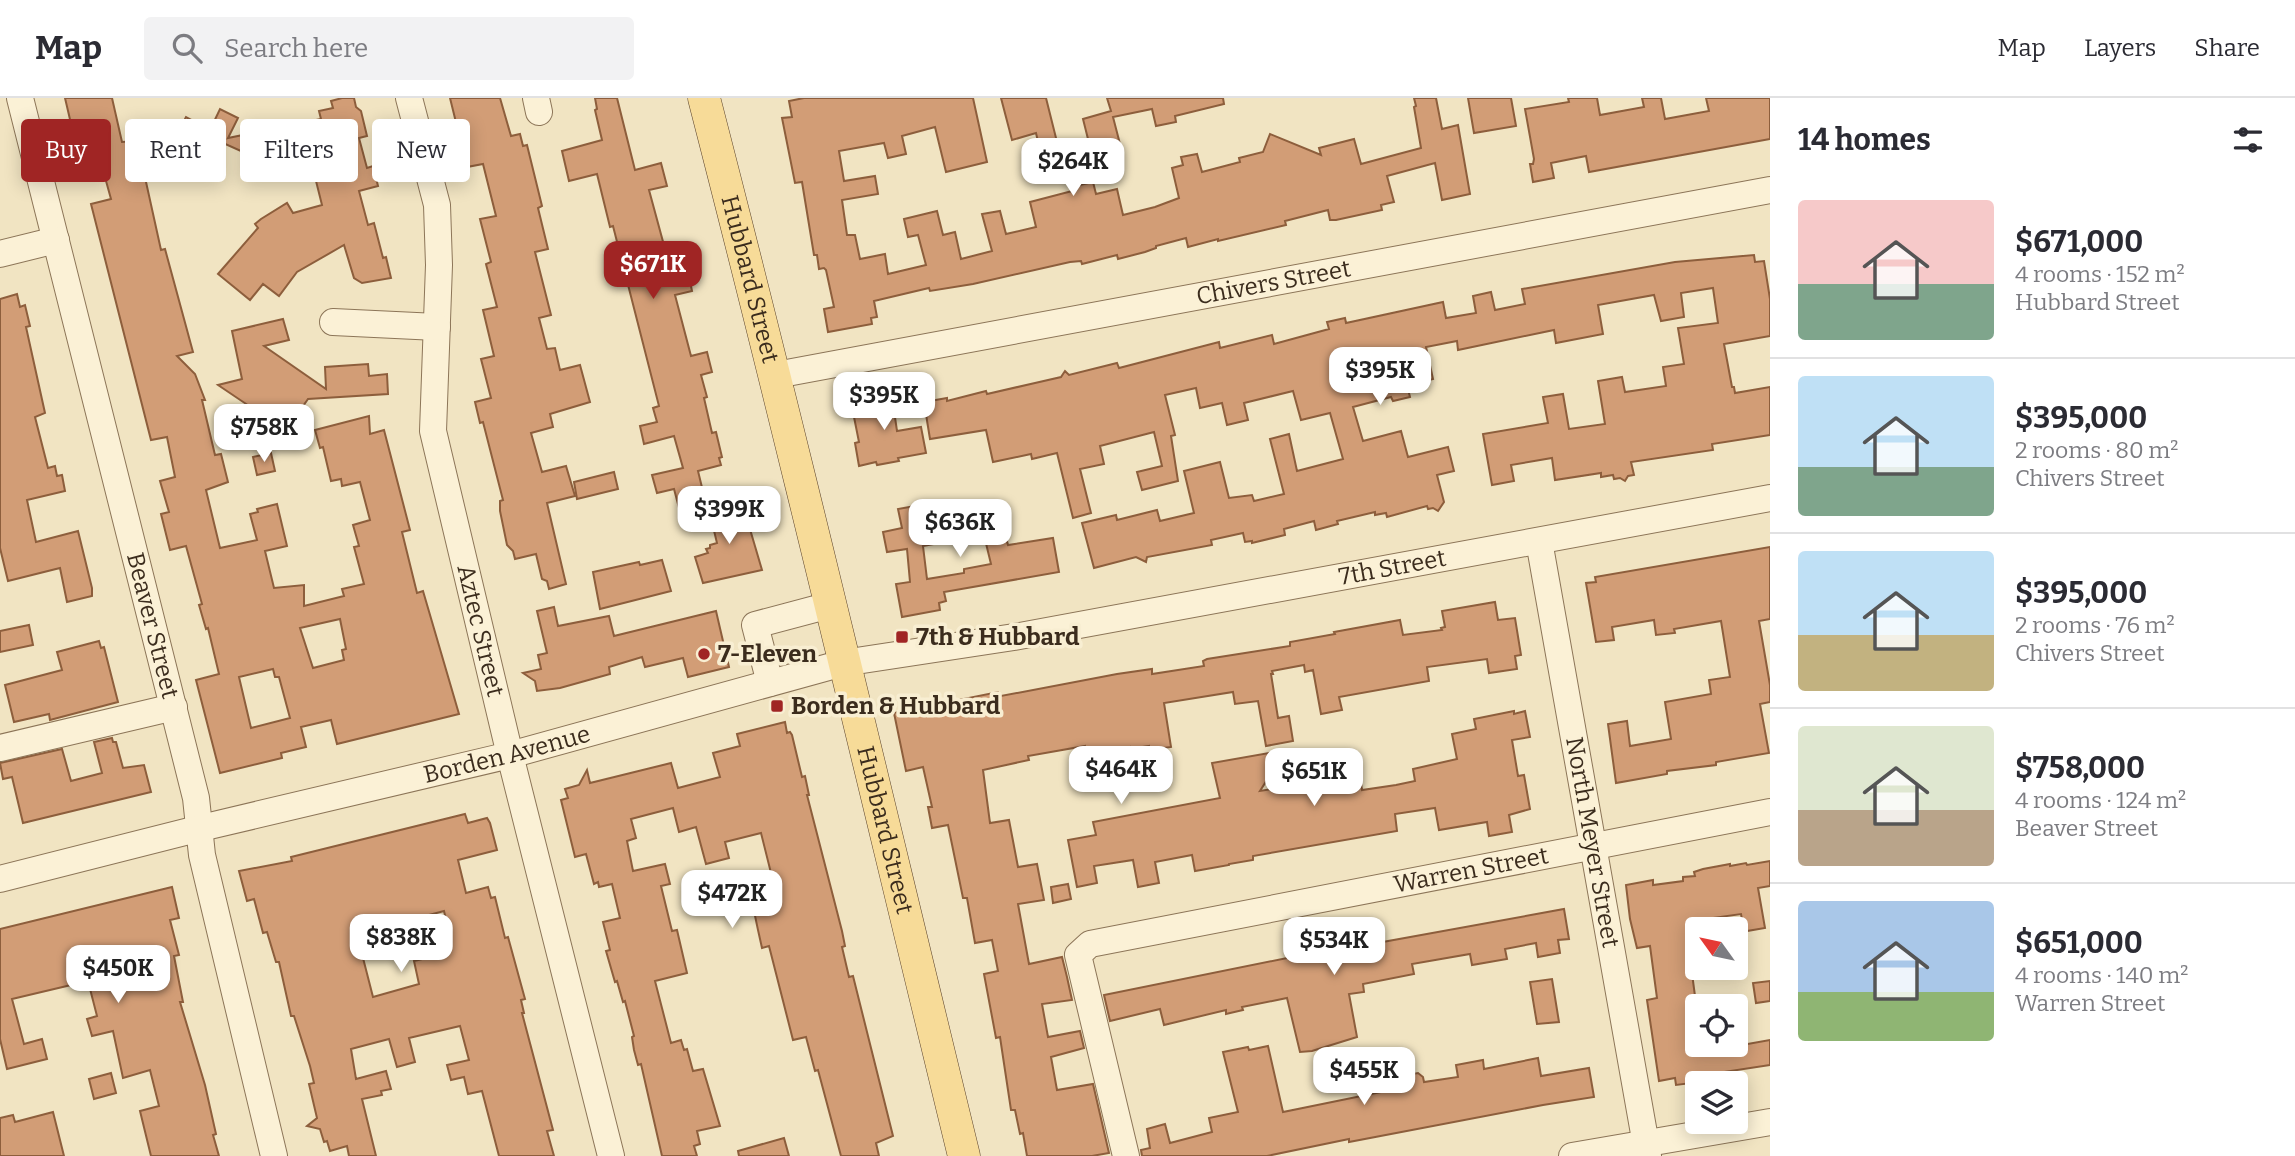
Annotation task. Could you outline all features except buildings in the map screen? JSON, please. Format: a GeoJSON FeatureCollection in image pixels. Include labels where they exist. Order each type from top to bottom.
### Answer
{"type":"FeatureCollection","features":[{"type":"Feature","properties":{"kind":"main road","name":"Hubbard Street"},"geometry":{"type":"LineString","coordinates":[[704,98],[776,376],[964,1156]]}},
{"type":"Feature","properties":{"kind":"street","name":"Beaver Street"},"geometry":{"type":"LineString","coordinates":[[20,98],[196,798],[202,855],[274,1156]]}},
{"type":"Feature","properties":{"kind":"street","name":"Aztec Street"},"geometry":{"type":"LineString","coordinates":[[409,98],[437,205],[439,265],[433,430],[510,755],[611,1156]]}},
{"type":"Feature","properties":{"kind":"street","name":"Chivers Street"},"geometry":{"type":"LineString","coordinates":[[776,376],[1770,190]]}},
{"type":"Feature","properties":{"kind":"street"},"geometry":{"type":"LineString","coordinates":[[0,254],[57,240]]}},
{"type":"Feature","properties":{"kind":"street"},"geometry":{"type":"LineString","coordinates":[[333,322],[437,327]]}},
{"type":"Feature","properties":{"kind":"street","name":"7th Street"},"geometry":{"type":"LineString","coordinates":[[1014,638],[1770,498]]}},
{"type":"Feature","properties":{"kind":"street","name":"North Meyer Street"},"geometry":{"type":"LineString","coordinates":[[1539,541],[1647,1150]]}},
{"type":"Feature","properties":{"kind":"street"},"geometry":{"type":"LineString","coordinates":[[770,683],[755,625],[830,606]]}},
{"type":"Feature","properties":{"kind":"street","name":"Borden Avenue"},"geometry":{"type":"LineString","coordinates":[[0,879],[510,755],[844,663],[1014,638]]}},
{"type":"Feature","properties":{"kind":"street"},"geometry":{"type":"LineString","coordinates":[[0,748],[174,707]]}},
{"type":"Feature","properties":{"kind":"street","name":"Warren Street"},"geometry":{"type":"LineString","coordinates":[[1126,1156],[1078,955],[1090,944],[1770,812]]}},
{"type":"Feature","properties":{"kind":"street"},"geometry":{"type":"LineString","coordinates":[[1572,1156],[1647,1150],[1770,1122]]}},
{"type":"Feature","properties":{"kind":"place","name":"7th & Hubbard"},"geometry":{"type":"Point","coordinates":[902,637]}},
{"type":"Feature","properties":{"kind":"place","name":"7-Eleven"},"geometry":{"type":"Point","coordinates":[704,654]}},
{"type":"Feature","properties":{"kind":"place","name":"Borden & Hubbard"},"geometry":{"type":"Point","coordinates":[777,706]}}]}
